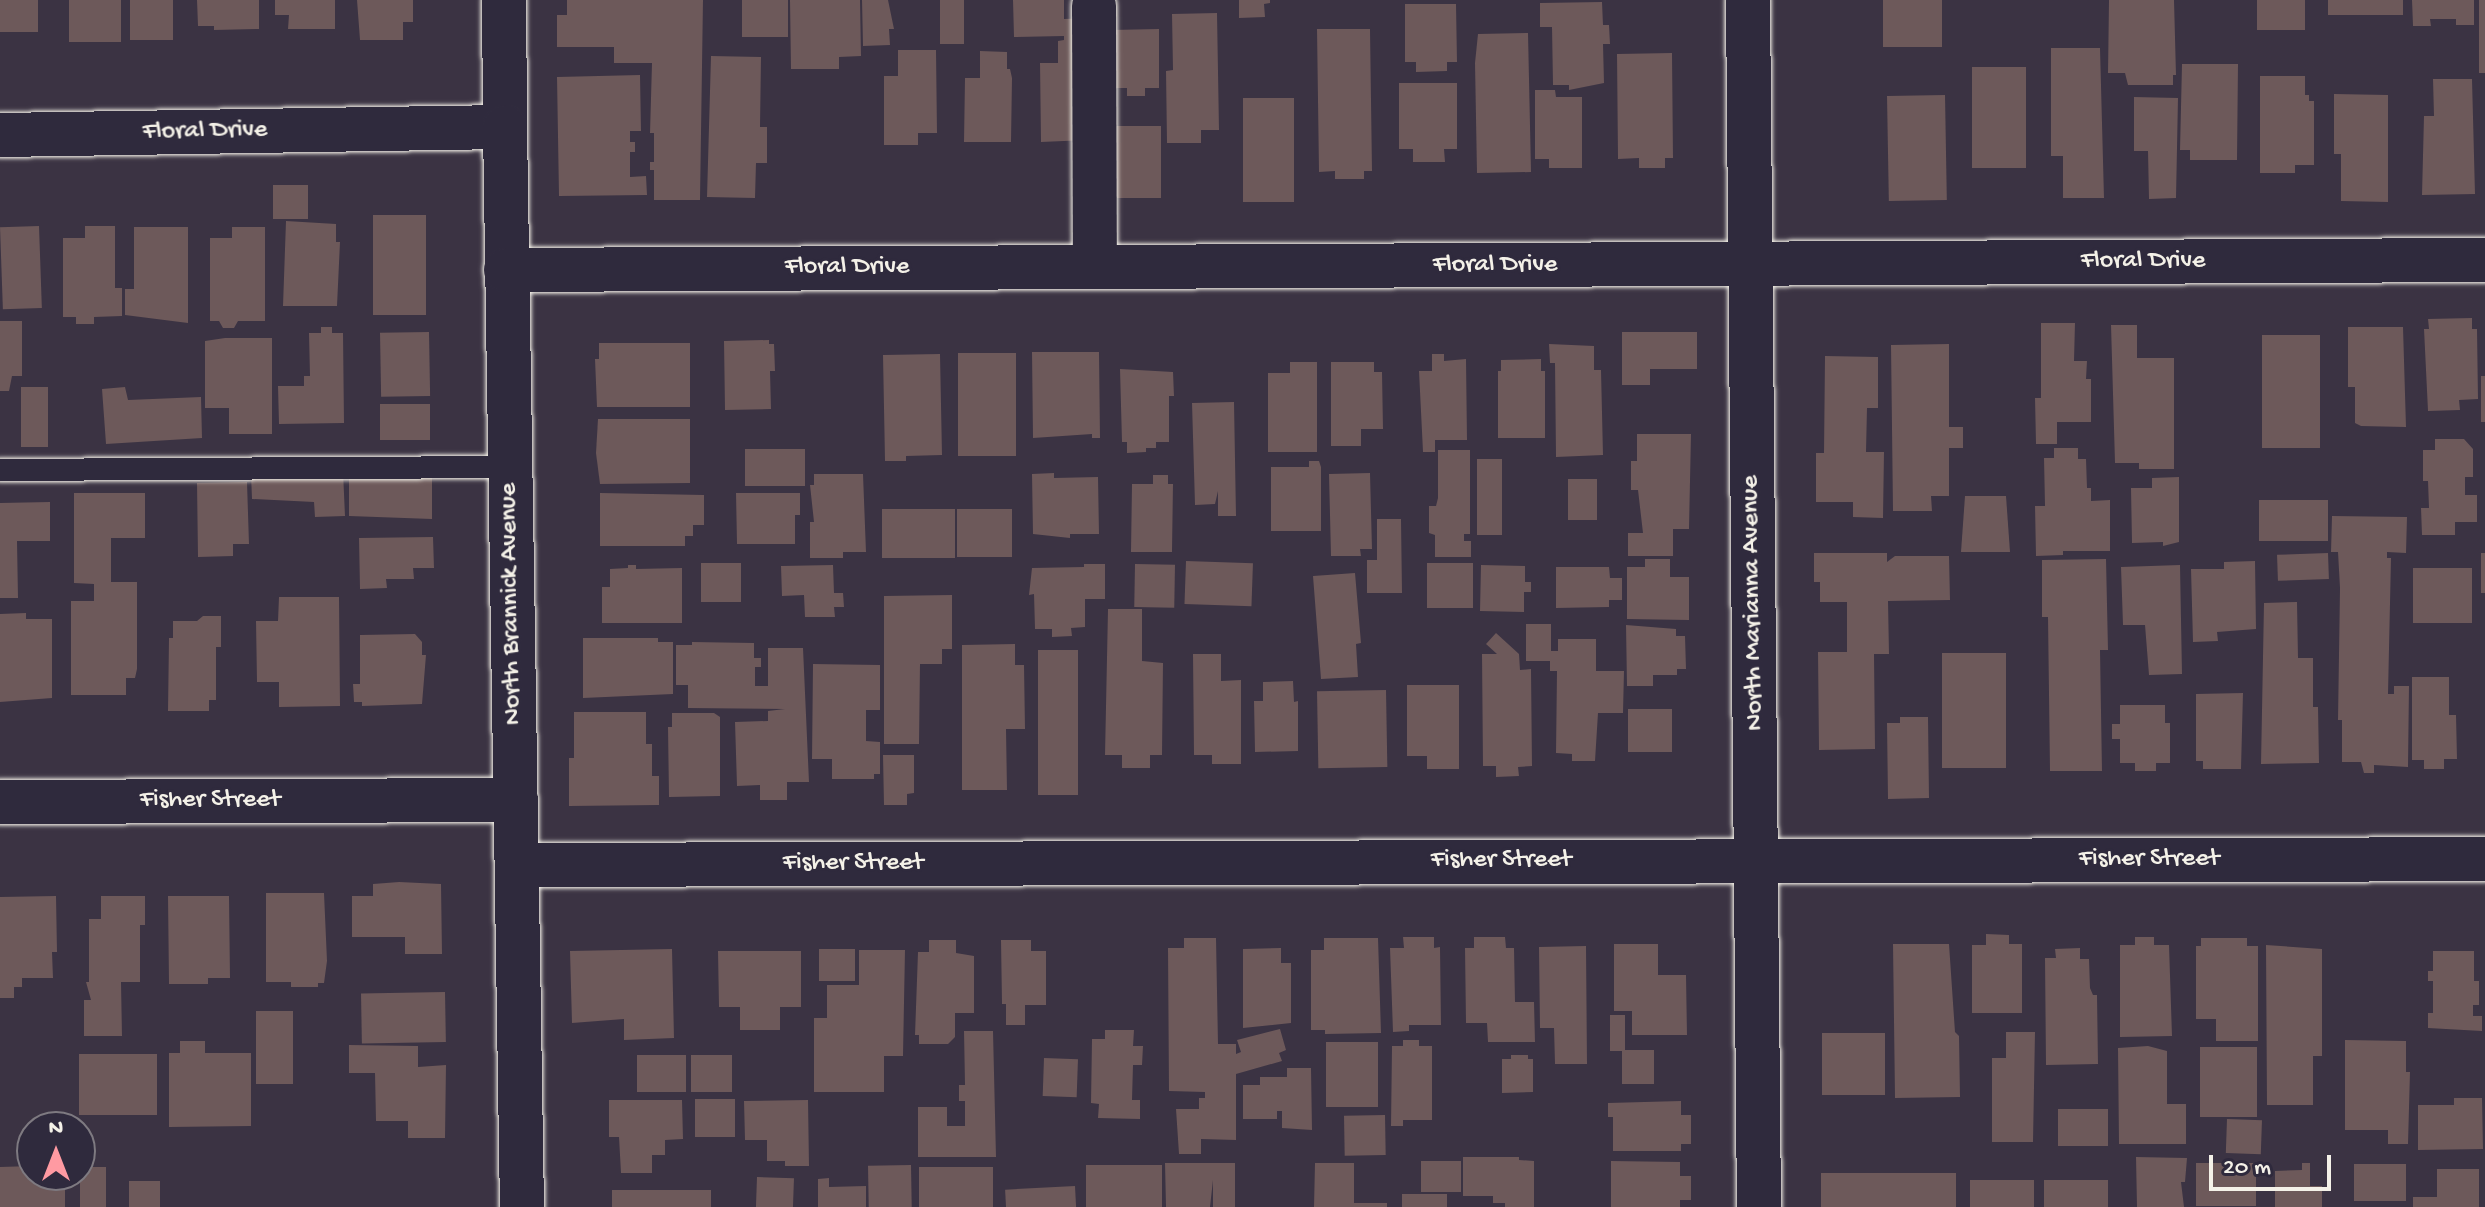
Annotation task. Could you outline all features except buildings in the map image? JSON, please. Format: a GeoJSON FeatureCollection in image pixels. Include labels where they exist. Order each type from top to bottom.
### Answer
{"type":"FeatureCollection","features":[{"type":"Feature","properties":{"kind":"street","name":"North Brannick Avenue"},"geometry":{"type":"LineString","coordinates":[[504,0],[522,1207]]}},
{"type":"Feature","properties":{"kind":"street","name":"North Marianna Avenue"},"geometry":{"type":"LineString","coordinates":[[1748,0],[1759,1207]]}},
{"type":"Feature","properties":{"kind":"street"},"geometry":{"type":"LineString","coordinates":[[1094,6],[1095,267]]}},
{"type":"Feature","properties":{"kind":"street","name":"Floral Drive"},"geometry":{"type":"LineString","coordinates":[[0,135],[505,127]]}},
{"type":"Feature","properties":{"kind":"street","name":"Floral Drive"},"geometry":{"type":"LineString","coordinates":[[506,270],[2485,260]]}},
{"type":"Feature","properties":{"kind":"street","name":"Fisher Street"},"geometry":{"type":"LineString","coordinates":[[0,802],[516,800]]}},
{"type":"Feature","properties":{"kind":"street","name":"Fisher Street"},"geometry":{"type":"LineString","coordinates":[[518,865],[2485,859]]}},
{"type":"Feature","properties":{"kind":"lane"},"geometry":{"type":"LineString","coordinates":[[0,470],[510,467]]}}]}
